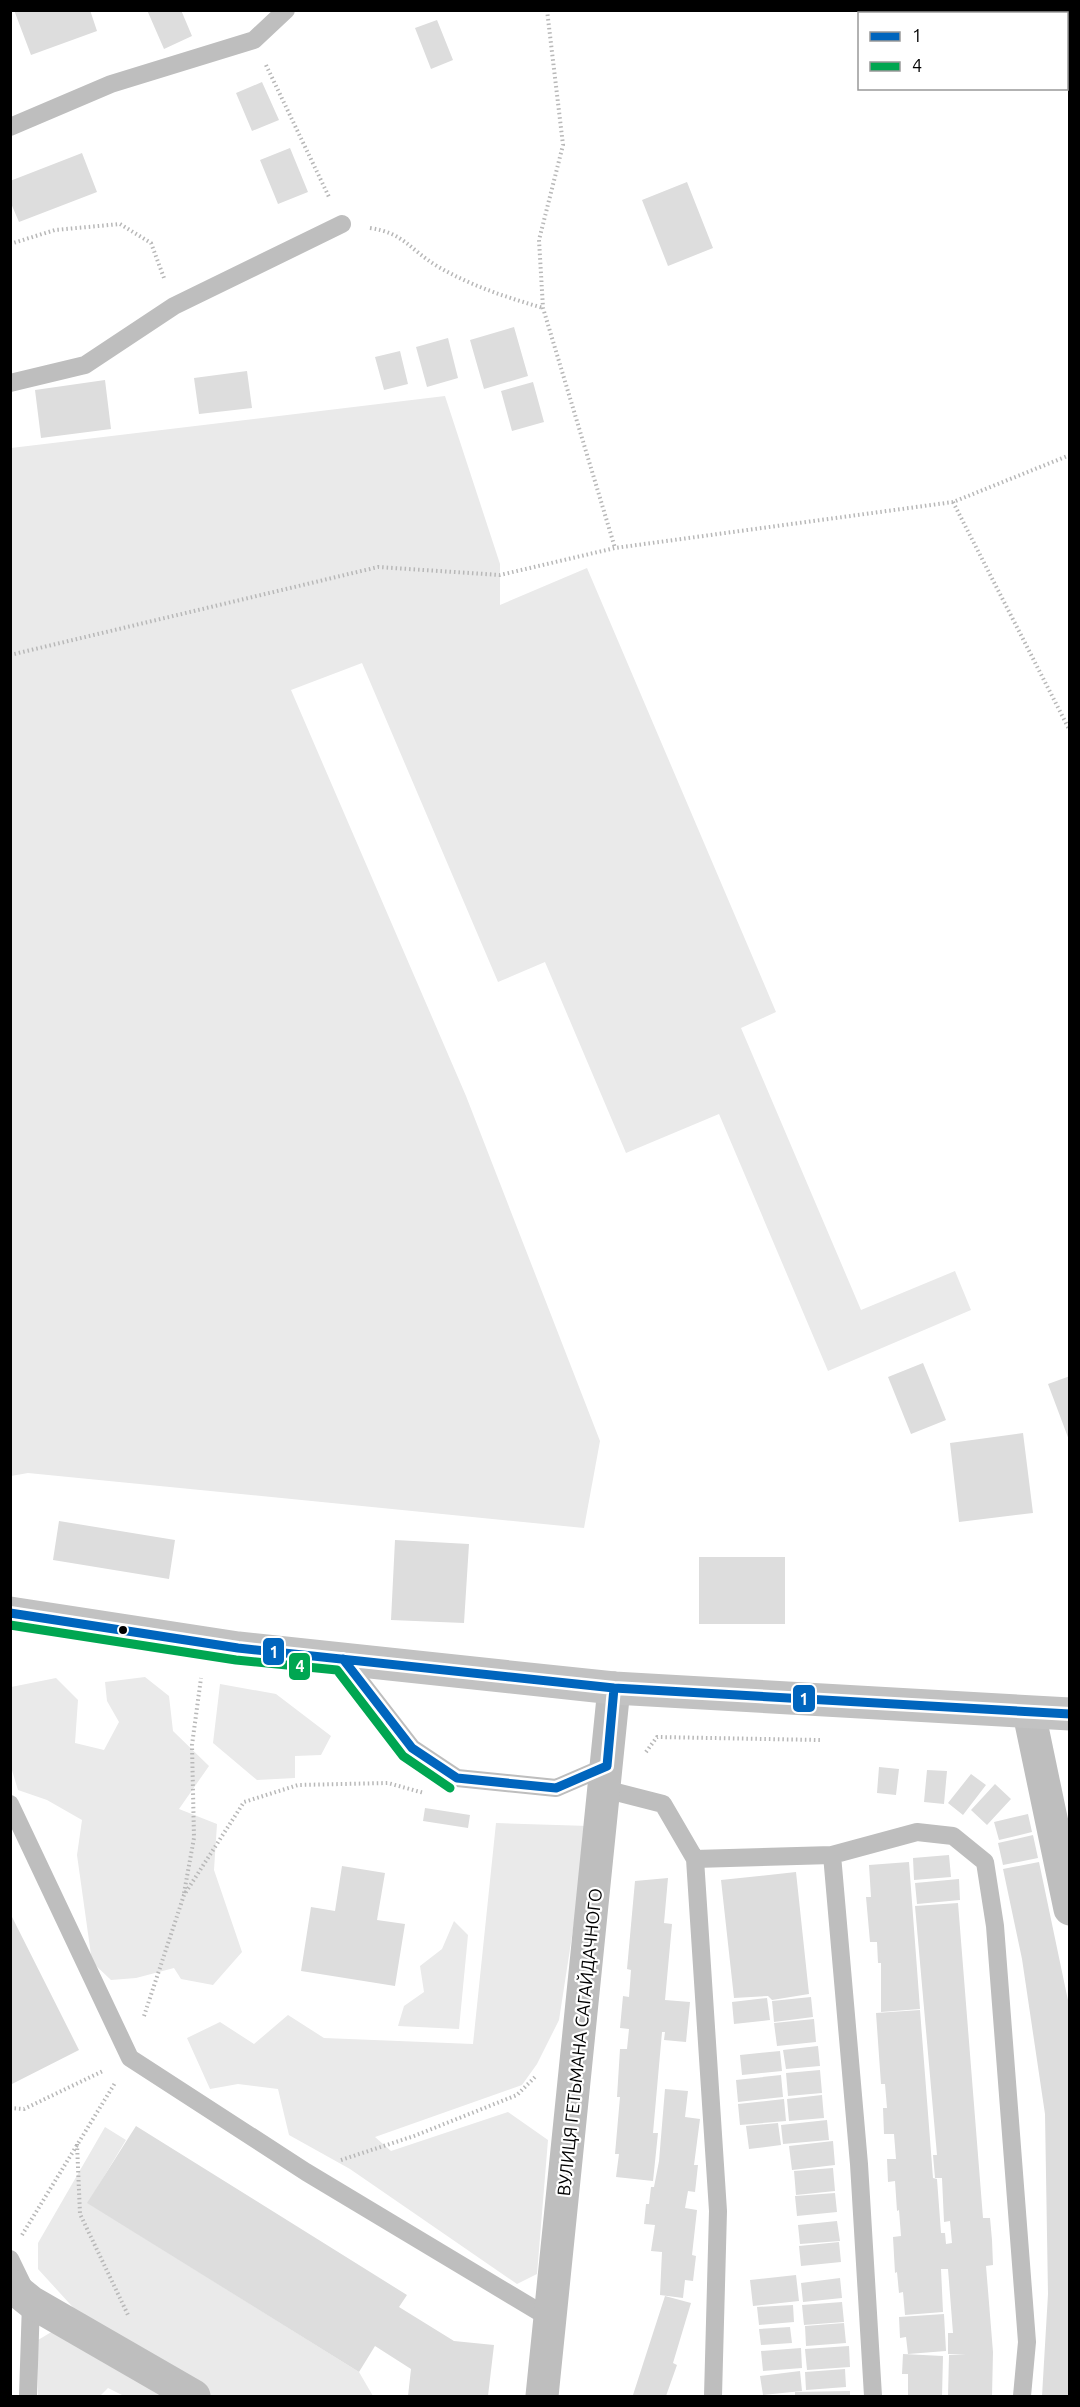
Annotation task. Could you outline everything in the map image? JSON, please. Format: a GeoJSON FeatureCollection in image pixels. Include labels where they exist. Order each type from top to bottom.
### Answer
{"type":"FeatureCollection","features":[{"type":"Feature","properties":{"kind":"main road"},"geometry":{"type":"LineString","coordinates":[[10,1613],[238,1648],[614,1688],[1070,1714]]}},
{"type":"Feature","properties":{"kind":"street","name":"ВУЛИЦЯ ГЕТЬМАНА САГАЙДАЧНОГО"},"geometry":{"type":"LineString","coordinates":[[542,2397],[609,1783],[614,1688]]}},
{"type":"Feature","properties":{"kind":"street"},"geometry":{"type":"LineString","coordinates":[[1029,1713],[1070,1909]]}},
{"type":"Feature","properties":{"kind":"street"},"geometry":{"type":"LineString","coordinates":[[21,2294],[194,2397]]}},
{"type":"Feature","properties":{"kind":"lane"},"geometry":{"type":"LineString","coordinates":[[10,127],[111,84],[254,40],[286,10]]}},
{"type":"Feature","properties":{"kind":"lane"},"geometry":{"type":"LineString","coordinates":[[10,383],[85,365],[174,306],[342,224]]}},
{"type":"Feature","properties":{"kind":"lane"},"geometry":{"type":"LineString","coordinates":[[343,1659],[412,1749],[457,1778],[556,1788],[609,1783],[663,1804],[695,1859],[718,2211],[713,2397]]}},
{"type":"Feature","properties":{"kind":"lane"},"geometry":{"type":"LineString","coordinates":[[10,1804],[130,2058],[306,2172],[551,2319]]}},
{"type":"Feature","properties":{"kind":"lane"},"geometry":{"type":"LineString","coordinates":[[695,1859],[832,1854],[917,1832],[953,1836],[985,1862],[995,1926],[1027,2342],[1022,2397]]}},
{"type":"Feature","properties":{"kind":"lane"},"geometry":{"type":"LineString","coordinates":[[832,1854],[859,2164],[873,2397]]}},
{"type":"Feature","properties":{"kind":"lane"},"geometry":{"type":"LineString","coordinates":[[14,2251],[21,2294],[28,2397]]}},
{"type":"Feature","properties":{"kind":"path"},"geometry":{"type":"LineString","coordinates":[[548,10],[563,145],[539,240],[543,309],[615,548]]}},
{"type":"Feature","properties":{"kind":"path"},"geometry":{"type":"LineString","coordinates":[[254,40],[342,224],[391,231],[435,265],[483,290],[543,309]]}},
{"type":"Feature","properties":{"kind":"path"},"geometry":{"type":"LineString","coordinates":[[10,244],[55,230],[120,224],[152,243],[174,306]]}},
{"type":"Feature","properties":{"kind":"path"},"geometry":{"type":"LineString","coordinates":[[10,655],[378,567],[500,575],[615,548],[953,502],[1070,455]]}},
{"type":"Feature","properties":{"kind":"path"},"geometry":{"type":"LineString","coordinates":[[953,502],[1070,731]]}},
{"type":"Feature","properties":{"kind":"path"},"geometry":{"type":"LineString","coordinates":[[14,2251],[130,2058],[184,1895],[194,1838],[192,1745],[201,1674]]}},
{"type":"Feature","properties":{"kind":"path"},"geometry":{"type":"LineString","coordinates":[[609,1783],[657,1737],[823,1740]]}},
{"type":"Feature","properties":{"kind":"path"},"geometry":{"type":"LineString","coordinates":[[184,1895],[244,1802],[298,1785],[388,1783],[429,1795]]}},
{"type":"Feature","properties":{"kind":"path"},"geometry":{"type":"LineString","coordinates":[[10,2108],[24,2109],[130,2058]]}},
{"type":"Feature","properties":{"kind":"path"},"geometry":{"type":"LineString","coordinates":[[306,2172],[414,2136],[517,2095],[538,2074]]}},
{"type":"Feature","properties":{"kind":"path"},"geometry":{"type":"LineString","coordinates":[[77,2144],[80,2214],[131,2321]]}},
{"type":"Feature","properties":{"kind":"shaded area"},"geometry":{"type":"Polygon","coordinates":[[[445,396],[500,564],[500,605],[587,568],[776,1012],[741,1028],[861,1310],[955,1271],[971,1310],[828,1371],[719,1114],[626,1153],[545,962],[498,982],[362,663],[291,690],[466,1096],[600,1441],[584,1528],[28,1473],[11,1476],[11,448],[445,396]]]}},
{"type":"Feature","properties":{"kind":"shaded area"},"geometry":{"type":"Polygon","coordinates":[[[145,1677],[169,1696],[173,1731],[209,1766],[179,1809],[217,1824],[214,1870],[242,1952],[213,1985],[181,1979],[174,1968],[136,1978],[111,1980],[92,1962],[77,1855],[82,1820],[47,1800],[18,1790],[11,1767],[11,1687],[56,1678],[78,1700],[75,1743],[104,1750],[119,1722],[107,1701],[105,1682],[145,1677]]]}},
{"type":"Feature","properties":{"kind":"shaded area"},"geometry":{"type":"Polygon","coordinates":[[[220,1684],[276,1694],[331,1736],[321,1755],[295,1756],[295,1778],[257,1780],[213,1743],[220,1684]]]}},
{"type":"Feature","properties":{"kind":"shaded area"},"geometry":{"type":"Polygon","coordinates":[[[496,1823],[589,1826],[559,2020],[537,2064],[522,2085],[375,2137],[391,2151],[508,2112],[548,2140],[537,2274],[517,2284],[350,2169],[289,2135],[278,2089],[238,2084],[210,2089],[187,2038],[220,2022],[254,2044],[288,2015],[324,2038],[473,2044],[496,1823]]]}},
{"type":"Feature","properties":{"kind":"shaded area"},"geometry":{"type":"Polygon","coordinates":[[[454,1921],[468,1935],[459,2029],[398,2026],[404,2006],[424,1992],[420,1966],[442,1949],[454,1921]]]}},
{"type":"Feature","properties":{"kind":"shaded area"},"geometry":{"type":"Polygon","coordinates":[[[105,2127],[126,2140],[88,2203],[359,2372],[373,2396],[124,2396],[108,2388],[100,2396],[38,2396],[38,2340],[80,2315],[38,2269],[38,2243],[105,2127]]]}},
{"type":"Feature","properties":{"kind":"building"},"geometry":{"type":"Polygon","coordinates":[[[14,10],[90,10],[97,31],[31,55],[14,10]]]}},
{"type":"Feature","properties":{"kind":"building"},"geometry":{"type":"Polygon","coordinates":[[[147,10],[181,10],[192,36],[164,49],[147,10]]]}},
{"type":"Feature","properties":{"kind":"building"},"geometry":{"type":"Polygon","coordinates":[[[437,20],[453,60],[431,69],[415,28],[437,20]]]}},
{"type":"Feature","properties":{"kind":"building"},"geometry":{"type":"Polygon","coordinates":[[[262,82],[279,120],[252,131],[236,93],[262,82]]]}},
{"type":"Feature","properties":{"kind":"building"},"geometry":{"type":"Polygon","coordinates":[[[290,148],[308,192],[278,204],[260,160],[290,148]]]}},
{"type":"Feature","properties":{"kind":"building"},"geometry":{"type":"Polygon","coordinates":[[[82,153],[97,192],[19,222],[10,201],[10,181],[82,153]]]}},
{"type":"Feature","properties":{"kind":"building"},"geometry":{"type":"Polygon","coordinates":[[[687,182],[713,248],[668,266],[642,200],[687,182]]]}},
{"type":"Feature","properties":{"kind":"building"},"geometry":{"type":"Polygon","coordinates":[[[514,327],[528,376],[484,389],[470,340],[514,327]]]}},
{"type":"Feature","properties":{"kind":"building"},"geometry":{"type":"Polygon","coordinates":[[[448,338],[458,378],[427,387],[416,347],[448,338]]]}},
{"type":"Feature","properties":{"kind":"building"},"geometry":{"type":"Polygon","coordinates":[[[400,351],[408,384],[384,390],[375,357],[400,351]]]}},
{"type":"Feature","properties":{"kind":"building"},"geometry":{"type":"Polygon","coordinates":[[[247,371],[252,408],[199,414],[194,378],[247,371]]]}},
{"type":"Feature","properties":{"kind":"building"},"geometry":{"type":"Polygon","coordinates":[[[105,380],[111,429],[41,438],[35,390],[105,380]]]}},
{"type":"Feature","properties":{"kind":"building"},"geometry":{"type":"Polygon","coordinates":[[[533,382],[544,422],[512,431],[501,391],[533,382]]]}},
{"type":"Feature","properties":{"kind":"building"},"geometry":{"type":"Polygon","coordinates":[[[923,1363],[946,1420],[911,1434],[888,1377],[923,1363]]]}},
{"type":"Feature","properties":{"kind":"building"},"geometry":{"type":"Polygon","coordinates":[[[1070,1376],[1070,1440],[1069,1440],[1048,1384],[1070,1376]]]}},
{"type":"Feature","properties":{"kind":"building"},"geometry":{"type":"Polygon","coordinates":[[[1023,1433],[1033,1513],[959,1522],[950,1443],[1023,1433]]]}},
{"type":"Feature","properties":{"kind":"building"},"geometry":{"type":"Polygon","coordinates":[[[59,1521],[175,1540],[169,1579],[53,1560],[59,1521]]]}},
{"type":"Feature","properties":{"kind":"building"},"geometry":{"type":"Polygon","coordinates":[[[395,1540],[469,1544],[464,1623],[391,1620],[395,1540]]]}},
{"type":"Feature","properties":{"kind":"building"},"geometry":{"type":"Polygon","coordinates":[[[699,1557],[785,1557],[785,1624],[699,1624],[699,1557]]]}},
{"type":"Feature","properties":{"kind":"building"},"geometry":{"type":"Polygon","coordinates":[[[879,1767],[899,1769],[896,1795],[877,1793],[879,1767]]]}},
{"type":"Feature","properties":{"kind":"building"},"geometry":{"type":"Polygon","coordinates":[[[927,1770],[947,1771],[944,1804],[924,1802],[927,1770]]]}},
{"type":"Feature","properties":{"kind":"building"},"geometry":{"type":"Polygon","coordinates":[[[971,1774],[986,1785],[963,1815],[948,1803],[971,1774]]]}},
{"type":"Feature","properties":{"kind":"building"},"geometry":{"type":"Polygon","coordinates":[[[995,1784],[1011,1799],[987,1825],[971,1810],[995,1784]]]}},
{"type":"Feature","properties":{"kind":"building"},"geometry":{"type":"Polygon","coordinates":[[[425,1808],[470,1815],[468,1828],[423,1821],[425,1808]]]}},
{"type":"Feature","properties":{"kind":"building"},"geometry":{"type":"Polygon","coordinates":[[[1028,1814],[1032,1832],[999,1840],[994,1822],[1028,1814]]]}},
{"type":"Feature","properties":{"kind":"building"},"geometry":{"type":"Polygon","coordinates":[[[1033,1835],[1038,1858],[1003,1865],[998,1843],[1033,1835]]]}},
{"type":"Feature","properties":{"kind":"building"},"geometry":{"type":"Polygon","coordinates":[[[949,1855],[951,1877],[914,1880],[913,1858],[949,1855]]]}},
{"type":"Feature","properties":{"kind":"building"},"geometry":{"type":"Polygon","coordinates":[[[909,1862],[920,2009],[881,2012],[881,1963],[878,1963],[877,1942],[870,1942],[866,1897],[871,1897],[869,1865],[909,1862]]]}},
{"type":"Feature","properties":{"kind":"building"},"geometry":{"type":"Polygon","coordinates":[[[1039,1862],[1070,2010],[1070,2396],[1042,2396],[1048,2294],[1045,2114],[1022,1959],[1003,1869],[1039,1862]]]}},
{"type":"Feature","properties":{"kind":"building"},"geometry":{"type":"Polygon","coordinates":[[[342,1866],[385,1873],[377,1920],[405,1924],[395,1986],[301,1971],[311,1907],[335,1911],[342,1866]]]}},
{"type":"Feature","properties":{"kind":"building"},"geometry":{"type":"Polygon","coordinates":[[[796,1872],[809,1994],[772,2000],[768,1996],[734,1998],[721,1880],[796,1872]]]}},
{"type":"Feature","properties":{"kind":"building"},"geometry":{"type":"Polygon","coordinates":[[[668,1878],[664,1923],[672,1924],[665,2000],[690,2002],[686,2042],[664,2040],[665,2032],[662,2032],[653,2133],[658,2133],[653,2181],[616,2177],[619,2154],[615,2154],[620,2097],[617,2097],[620,2049],[627,2049],[629,2029],[620,2028],[623,1996],[629,1997],[631,1970],[627,1969],[635,1881],[668,1878]]]}},
{"type":"Feature","properties":{"kind":"building"},"geometry":{"type":"Polygon","coordinates":[[[959,1879],[960,1900],[917,1904],[915,1883],[959,1879]]]}},
{"type":"Feature","properties":{"kind":"building"},"geometry":{"type":"Polygon","coordinates":[[[958,1903],[983,2218],[990,2218],[992,2240],[993,2265],[986,2266],[993,2352],[992,2396],[948,2396],[949,2355],[966,2354],[948,2354],[948,2333],[953,2333],[948,2269],[941,2269],[943,2312],[905,2315],[903,2292],[899,2293],[897,2272],[895,2273],[893,2237],[901,2236],[899,2210],[897,2211],[895,2181],[888,2182],[887,2159],[896,2159],[894,2134],[884,2134],[883,2108],[887,2108],[885,2084],[881,2084],[876,2013],[920,2010],[933,2178],[937,2179],[941,2233],[945,2233],[946,2244],[952,2243],[950,2221],[944,2222],[942,2178],[935,2178],[933,2155],[937,2155],[915,1906],[958,1903]]]}},
{"type":"Feature","properties":{"kind":"building"},"geometry":{"type":"Polygon","coordinates":[[[10,1913],[79,2050],[10,2085],[10,1913]]]}},
{"type":"Feature","properties":{"kind":"building"},"geometry":{"type":"Polygon","coordinates":[[[811,1997],[813,2017],[774,2022],[772,2001],[811,1997]]]}},
{"type":"Feature","properties":{"kind":"building"},"geometry":{"type":"Polygon","coordinates":[[[767,1998],[770,2020],[734,2024],[732,2002],[767,1998]]]}},
{"type":"Feature","properties":{"kind":"building"},"geometry":{"type":"Polygon","coordinates":[[[814,2019],[816,2042],[777,2046],[774,2023],[814,2019]]]}},
{"type":"Feature","properties":{"kind":"building"},"geometry":{"type":"Polygon","coordinates":[[[818,2046],[820,2066],[786,2069],[783,2050],[818,2046]]]}},
{"type":"Feature","properties":{"kind":"building"},"geometry":{"type":"Polygon","coordinates":[[[780,2051],[782,2071],[742,2075],[740,2055],[780,2051]]]}},
{"type":"Feature","properties":{"kind":"building"},"geometry":{"type":"Polygon","coordinates":[[[820,2070],[822,2093],[788,2096],[786,2073],[820,2070]]]}},
{"type":"Feature","properties":{"kind":"building"},"geometry":{"type":"Polygon","coordinates":[[[781,2075],[783,2097],[738,2102],[736,2080],[781,2075]]]}},
{"type":"Feature","properties":{"kind":"building"},"geometry":{"type":"Polygon","coordinates":[[[665,2089],[688,2091],[685,2117],[700,2119],[694,2165],[698,2165],[695,2192],[688,2191],[685,2208],[697,2210],[692,2255],[696,2256],[693,2281],[685,2280],[683,2298],[660,2295],[662,2252],[651,2251],[655,2225],[644,2224],[646,2204],[649,2204],[651,2187],[654,2187],[659,2161],[665,2089]]]}},
{"type":"Feature","properties":{"kind":"building"},"geometry":{"type":"Polygon","coordinates":[[[822,2095],[824,2118],[789,2121],[787,2099],[822,2095]]]}},
{"type":"Feature","properties":{"kind":"building"},"geometry":{"type":"Polygon","coordinates":[[[784,2099],[786,2121],[740,2125],[738,2104],[784,2099]]]}},
{"type":"Feature","properties":{"kind":"building"},"geometry":{"type":"Polygon","coordinates":[[[827,2120],[829,2140],[783,2144],[781,2125],[827,2120]]]}},
{"type":"Feature","properties":{"kind":"building"},"geometry":{"type":"Polygon","coordinates":[[[778,2123],[781,2145],[749,2149],[746,2126],[778,2123]]]}},
{"type":"Feature","properties":{"kind":"building"},"geometry":{"type":"Polygon","coordinates":[[[136,2126],[407,2295],[399,2307],[454,2341],[494,2345],[488,2396],[408,2396],[411,2369],[375,2346],[359,2372],[87,2203],[136,2126]]]}},
{"type":"Feature","properties":{"kind":"building"},"geometry":{"type":"Polygon","coordinates":[[[833,2141],[835,2165],[792,2170],[789,2146],[833,2141]]]}},
{"type":"Feature","properties":{"kind":"building"},"geometry":{"type":"Polygon","coordinates":[[[833,2168],[835,2191],[796,2195],[794,2171],[833,2168]]]}},
{"type":"Feature","properties":{"kind":"building"},"geometry":{"type":"Polygon","coordinates":[[[835,2193],[837,2212],[797,2216],[795,2196],[835,2193]]]}},
{"type":"Feature","properties":{"kind":"building"},"geometry":{"type":"Polygon","coordinates":[[[837,2221],[840,2241],[800,2244],[798,2225],[837,2221]]]}},
{"type":"Feature","properties":{"kind":"building"},"geometry":{"type":"Polygon","coordinates":[[[839,2242],[841,2262],[801,2266],[799,2246],[839,2242]]]}},
{"type":"Feature","properties":{"kind":"building"},"geometry":{"type":"Polygon","coordinates":[[[796,2275],[799,2301],[753,2306],[750,2280],[796,2275]]]}},
{"type":"Feature","properties":{"kind":"building"},"geometry":{"type":"Polygon","coordinates":[[[840,2278],[842,2298],[803,2302],[801,2283],[840,2278]]]}},
{"type":"Feature","properties":{"kind":"building"},"geometry":{"type":"Polygon","coordinates":[[[665,2296],[691,2303],[673,2363],[677,2365],[666,2396],[633,2395],[665,2296]]]}},
{"type":"Feature","properties":{"kind":"building"},"geometry":{"type":"Polygon","coordinates":[[[842,2302],[844,2322],[804,2325],[802,2305],[842,2302]]]}},
{"type":"Feature","properties":{"kind":"building"},"geometry":{"type":"Polygon","coordinates":[[[793,2305],[794,2322],[759,2325],[757,2307],[793,2305]]]}},
{"type":"Feature","properties":{"kind":"building"},"geometry":{"type":"Polygon","coordinates":[[[944,2314],[946,2351],[908,2354],[906,2337],[900,2338],[899,2317],[944,2314]]]}},
{"type":"Feature","properties":{"kind":"building"},"geometry":{"type":"Polygon","coordinates":[[[844,2323],[846,2343],[806,2346],[805,2326],[844,2323]]]}},
{"type":"Feature","properties":{"kind":"building"},"geometry":{"type":"Polygon","coordinates":[[[790,2327],[792,2343],[761,2345],[759,2329],[790,2327]]]}},
{"type":"Feature","properties":{"kind":"building"},"geometry":{"type":"Polygon","coordinates":[[[849,2346],[850,2367],[807,2370],[805,2349],[849,2346]]]}},
{"type":"Feature","properties":{"kind":"building"},"geometry":{"type":"Polygon","coordinates":[[[801,2348],[802,2368],[763,2371],[761,2351],[801,2348]]]}},
{"type":"Feature","properties":{"kind":"building"},"geometry":{"type":"Polygon","coordinates":[[[903,2354],[943,2356],[942,2396],[908,2396],[908,2374],[902,2374],[903,2354]]]}},
{"type":"Feature","properties":{"kind":"building"},"geometry":{"type":"Polygon","coordinates":[[[845,2369],[846,2387],[806,2390],[805,2372],[845,2369]]]}},
{"type":"Feature","properties":{"kind":"building"},"geometry":{"type":"Polygon","coordinates":[[[800,2371],[802,2391],[763,2395],[760,2376],[800,2371]]]}},
{"type":"Feature","properties":{"kind":"building"},"geometry":{"type":"Polygon","coordinates":[[[850,2391],[850,2396],[795,2396],[795,2392],[850,2391]]]}},
{"type":"Feature","properties":{"kind":"transit line","name":"1"},"geometry":{"type":"LineString","coordinates":[[10,1613],[238,1648],[614,1688],[1070,1714]]}},
{"type":"Feature","properties":{"kind":"transit line","name":"4"},"geometry":{"type":"LineString","coordinates":[[10,1625],[236,1660],[337,1670],[403,1756],[450,1788]]}},
{"type":"Feature","properties":{"kind":"transit line","name":"1"},"geometry":{"type":"LineString","coordinates":[[343,1659],[412,1748],[457,1778],[556,1788],[607,1766],[614,1688]]}}]}
